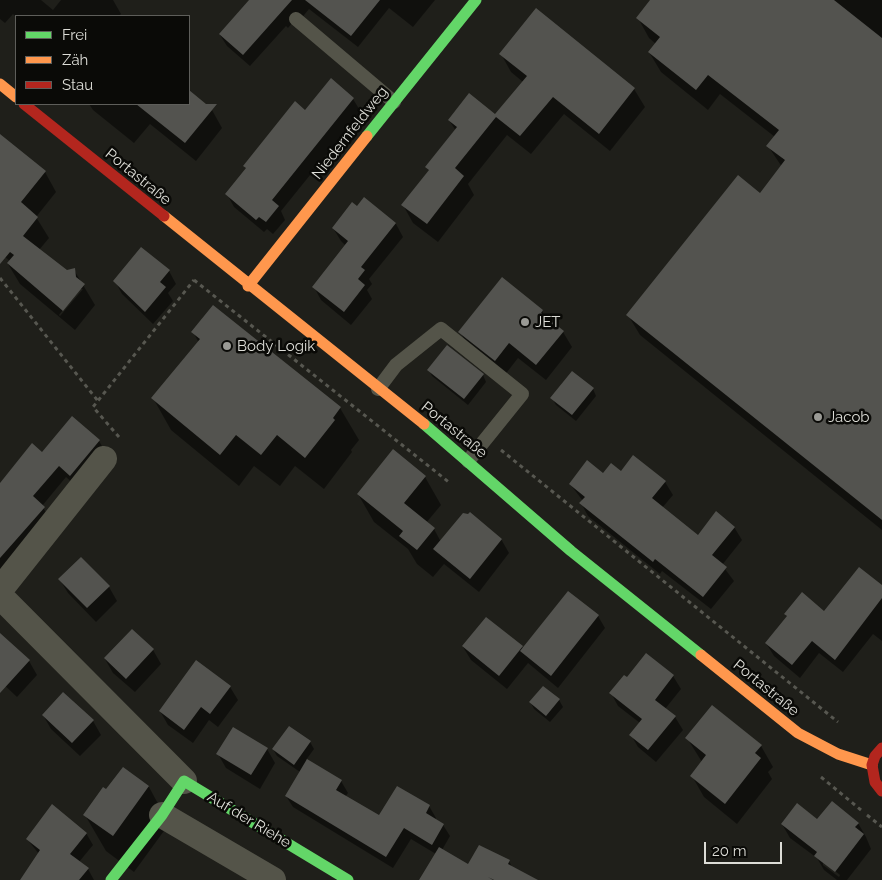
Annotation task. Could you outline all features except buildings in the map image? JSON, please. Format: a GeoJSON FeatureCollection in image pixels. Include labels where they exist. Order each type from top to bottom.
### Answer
{"type":"FeatureCollection","features":[{"type":"Feature","properties":{"kind":"main road","name":"Niedernfeldweg"},"geometry":{"type":"LineString","coordinates":[[248,286],[476,0]]}},
{"type":"Feature","properties":{"kind":"main road","name":"Portastraße"},"geometry":{"type":"LineString","coordinates":[[25,105],[468,461],[570,551],[798,733],[838,754],[872,765]]}},
{"type":"Feature","properties":{"kind":"main road"},"geometry":{"type":"LineString","coordinates":[[882,748],[875,756],[872,765],[875,782],[882,791]]}},
{"type":"Feature","properties":{"kind":"main road"},"geometry":{"type":"LineString","coordinates":[[111,880],[162,815],[184,781]]}},
{"type":"Feature","properties":{"kind":"main road","name":"Auf der Riehe"},"geometry":{"type":"LineString","coordinates":[[184,781],[348,880]]}},
{"type":"Feature","properties":{"kind":"street"},"geometry":{"type":"LineString","coordinates":[[0,590],[104,460]]}},
{"type":"Feature","properties":{"kind":"street"},"geometry":{"type":"LineString","coordinates":[[0,596],[184,781]]}},
{"type":"Feature","properties":{"kind":"street"},"geometry":{"type":"LineString","coordinates":[[162,815],[273,880]]}},
{"type":"Feature","properties":{"kind":"lane"},"geometry":{"type":"LineString","coordinates":[[296,19],[394,102]]}},
{"type":"Feature","properties":{"kind":"lane"},"geometry":{"type":"LineString","coordinates":[[378,389],[396,365],[441,329],[522,394],[468,461]]}},
{"type":"Feature","properties":{"kind":"path"},"geometry":{"type":"LineString","coordinates":[[104,460],[122,440],[93,407],[212,256]]}},
{"type":"Feature","properties":{"kind":"path"},"geometry":{"type":"LineString","coordinates":[[0,278],[98,401]]}},
{"type":"Feature","properties":{"kind":"path"},"geometry":{"type":"LineString","coordinates":[[487,438],[842,725]]}},
{"type":"Feature","properties":{"kind":"traffic: fast"},"geometry":{"type":"LineString","coordinates":[[367,136],[476,0]]}},
{"type":"Feature","properties":{"kind":"traffic: fast"},"geometry":{"type":"LineString","coordinates":[[424,424],[571,551],[701,655]]}},
{"type":"Feature","properties":{"kind":"traffic: fast"},"geometry":{"type":"LineString","coordinates":[[111,880],[162,815],[184,781],[348,880]]}},
{"type":"Feature","properties":{"kind":"traffic: slow"},"geometry":{"type":"LineString","coordinates":[[0,84],[15,96]]}},
{"type":"Feature","properties":{"kind":"traffic: slow"},"geometry":{"type":"LineString","coordinates":[[248,286],[367,136]]}},
{"type":"Feature","properties":{"kind":"traffic: slow"},"geometry":{"type":"LineString","coordinates":[[164,216],[424,424]]}},
{"type":"Feature","properties":{"kind":"traffic: slow"},"geometry":{"type":"LineString","coordinates":[[701,655],[798,733],[838,754],[872,765]]}},
{"type":"Feature","properties":{"kind":"traffic: jam"},"geometry":{"type":"LineString","coordinates":[[25,105],[164,216]]}},
{"type":"Feature","properties":{"kind":"traffic: jam"},"geometry":{"type":"LineString","coordinates":[[882,748],[875,756],[872,765],[875,782],[882,791]]}},
{"type":"Feature","properties":{"kind":"place","name":"JET"},"geometry":{"type":"Point","coordinates":[525,322]}},
{"type":"Feature","properties":{"kind":"place","name":"Body Logik"},"geometry":{"type":"Point","coordinates":[227,346]}},
{"type":"Feature","properties":{"kind":"place","name":"Jacob"},"geometry":{"type":"Point","coordinates":[818,417]}}]}
